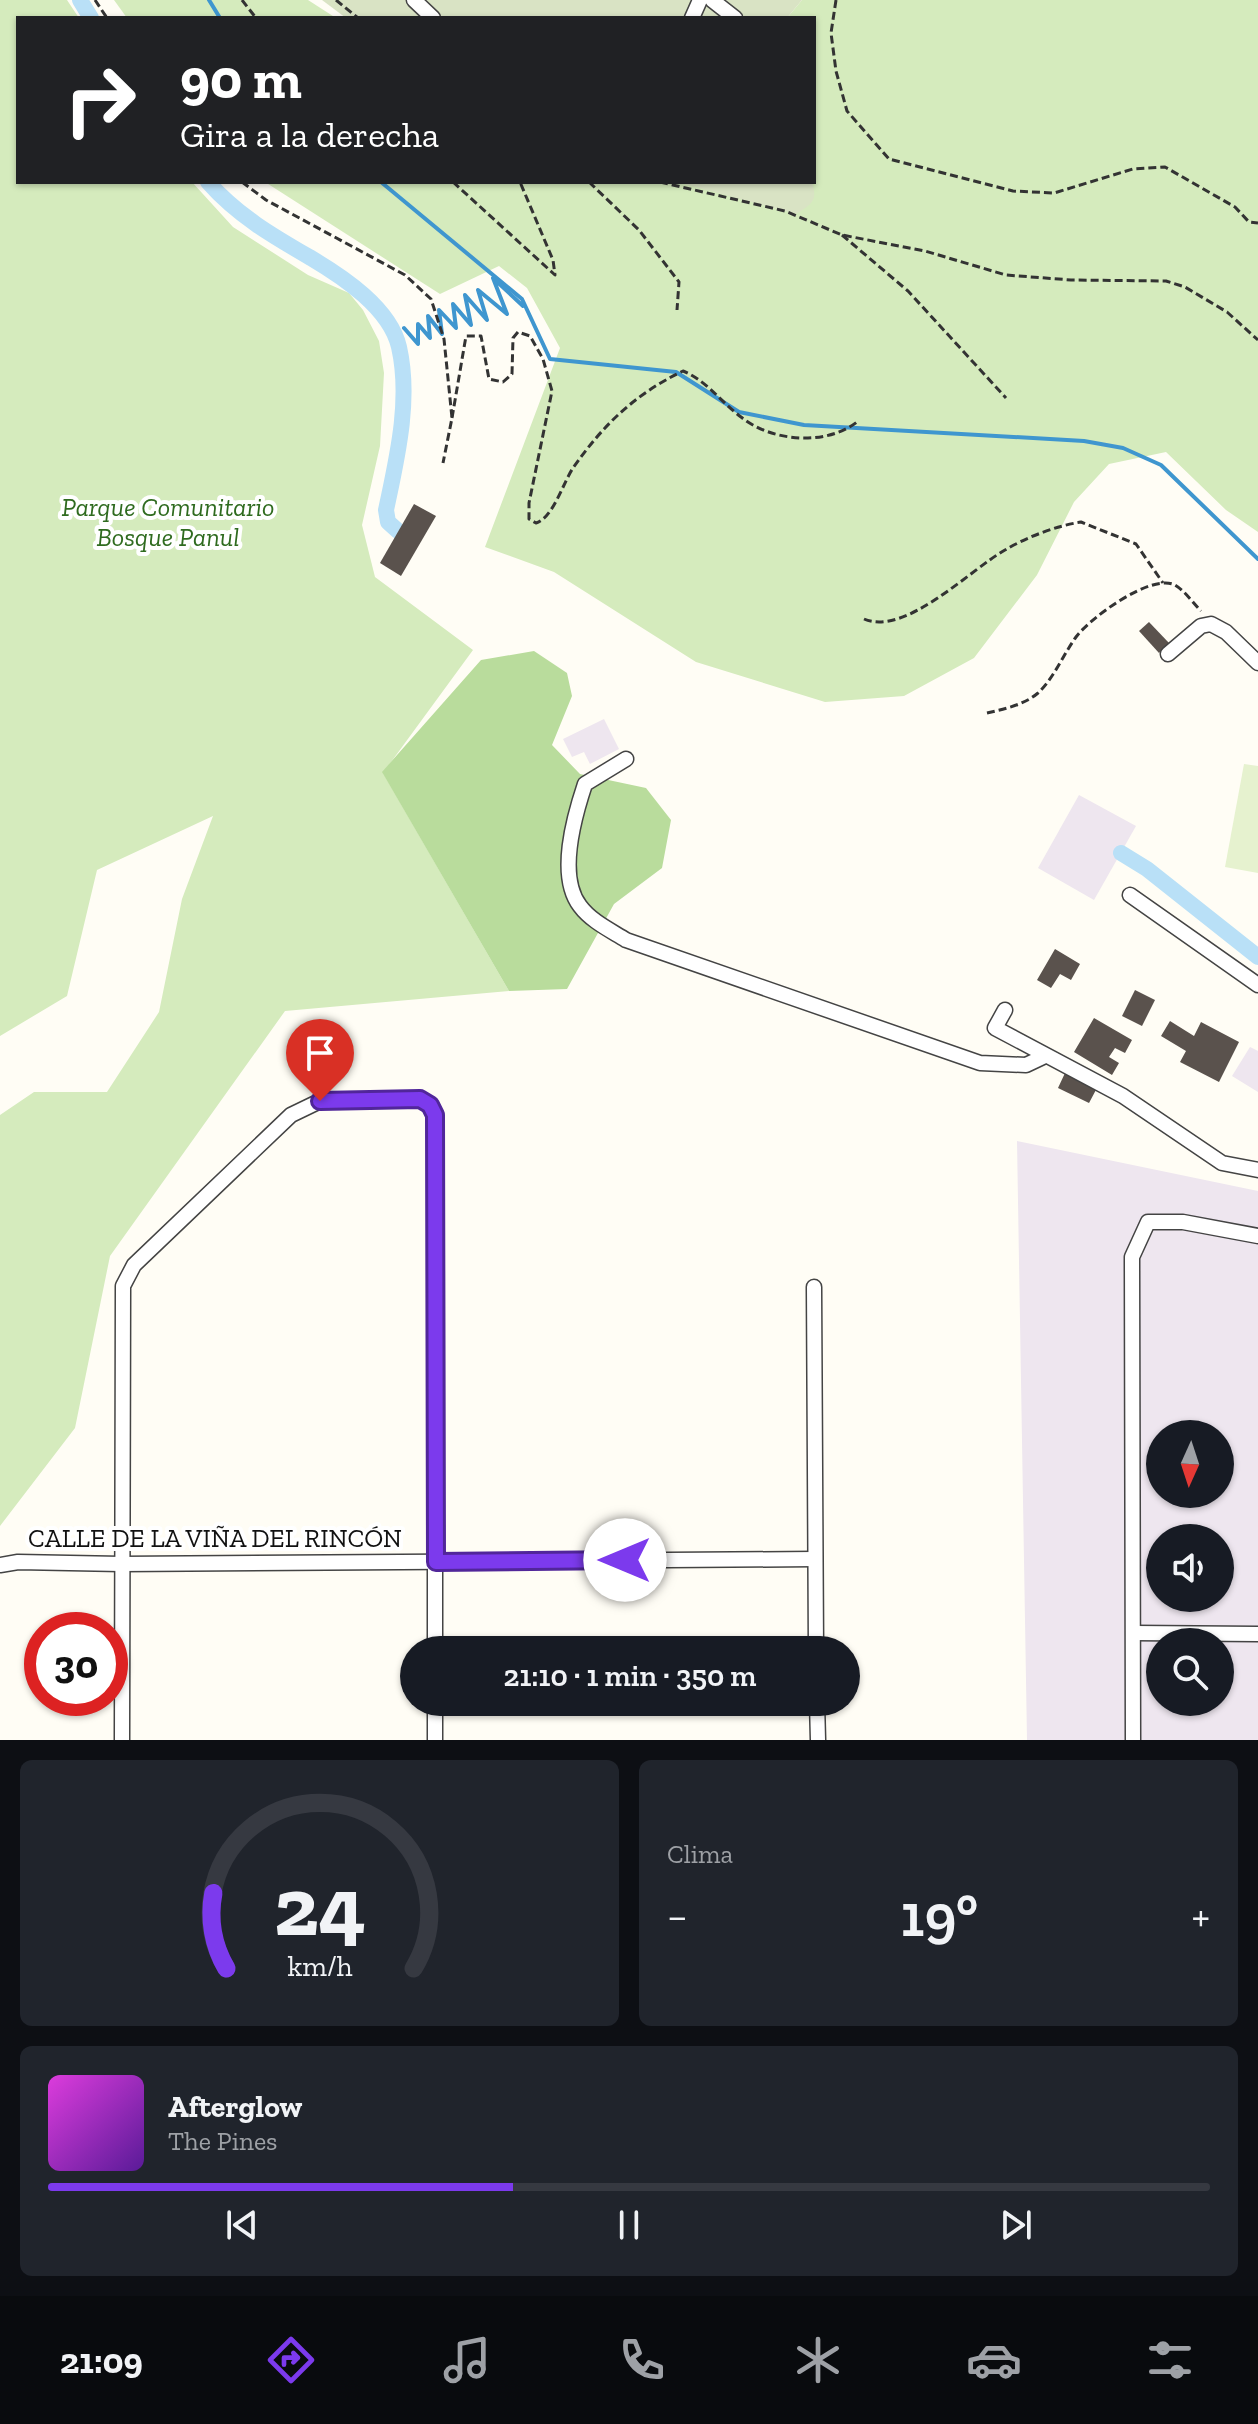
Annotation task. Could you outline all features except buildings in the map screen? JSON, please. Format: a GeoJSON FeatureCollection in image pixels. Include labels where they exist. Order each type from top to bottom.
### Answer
{"type":"FeatureCollection","features":[{"type":"Feature","properties":{"kind":"street"},"geometry":{"type":"LineString","coordinates":[[414,0],[431,16]]}},
{"type":"Feature","properties":{"kind":"street"},"geometry":{"type":"LineString","coordinates":[[712,0],[732,16]]}},
{"type":"Feature","properties":{"kind":"street"},"geometry":{"type":"LineString","coordinates":[[1168,654],[1201,626],[1211,624],[1226,632],[1258,663]]}},
{"type":"Feature","properties":{"kind":"street"},"geometry":{"type":"LineString","coordinates":[[626,759],[585,784],[574,819],[568,867],[578,905],[599,923],[626,940],[980,1063],[1026,1065],[1045,1056]]}},
{"type":"Feature","properties":{"kind":"street"},"geometry":{"type":"LineString","coordinates":[[1130,895],[1258,985]]}},
{"type":"Feature","properties":{"kind":"street"},"geometry":{"type":"LineString","coordinates":[[1005,1010],[995,1028],[1123,1096],[1222,1163],[1258,1170]]}},
{"type":"Feature","properties":{"kind":"street"},"geometry":{"type":"LineString","coordinates":[[122,1740],[122,1295],[125,1278],[134,1265],[291,1115],[313,1102],[420,1099],[430,1105],[435,1115],[435,1636]]}},
{"type":"Feature","properties":{"kind":"street"},"geometry":{"type":"LineString","coordinates":[[1133,1740],[1132,1257],[1148,1222],[1183,1222],[1258,1236]]}},
{"type":"Feature","properties":{"kind":"street"},"geometry":{"type":"LineString","coordinates":[[814,1287],[816,1636]]}},
{"type":"Feature","properties":{"kind":"street","name":"CALLE DE LA VIÑA DEL RINCÓN"},"geometry":{"type":"LineString","coordinates":[[0,1565],[18,1562],[815,1559]]}},
{"type":"Feature","properties":{"kind":"street"},"geometry":{"type":"LineString","coordinates":[[1134,1633],[1258,1634]]}},
{"type":"Feature","properties":{"kind":"street"},"geometry":{"type":"LineString","coordinates":[[435,1716],[435,1740]]}},
{"type":"Feature","properties":{"kind":"street"},"geometry":{"type":"LineString","coordinates":[[817,1716],[818,1740]]}},
{"type":"Feature","properties":{"kind":"path"},"geometry":{"type":"LineString","coordinates":[[242,0],[254,16]]}},
{"type":"Feature","properties":{"kind":"path"},"geometry":{"type":"LineString","coordinates":[[336,0],[356,16]]}},
{"type":"Feature","properties":{"kind":"path"},"geometry":{"type":"LineString","coordinates":[[836,0],[831,33],[836,71],[847,111],[889,159],[1013,191],[1054,193],[1133,169],[1165,167],[1235,207],[1249,222],[1258,223]]}},
{"type":"Feature","properties":{"kind":"path"},"geometry":{"type":"LineString","coordinates":[[245,184],[266,200],[405,275],[431,299],[444,339],[452,418]]}},
{"type":"Feature","properties":{"kind":"path"},"geometry":{"type":"LineString","coordinates":[[455,184],[555,275],[548,247],[521,184]]}},
{"type":"Feature","properties":{"kind":"path"},"geometry":{"type":"LineString","coordinates":[[591,184],[639,230],[679,282],[677,310]]}},
{"type":"Feature","properties":{"kind":"path"},"geometry":{"type":"LineString","coordinates":[[669,184],[785,211],[842,235],[925,251],[1006,275],[1071,280],[1166,281],[1185,287],[1227,312],[1258,340]]}},
{"type":"Feature","properties":{"kind":"path"},"geometry":{"type":"LineString","coordinates":[[842,235],[908,291],[1006,398]]}},
{"type":"Feature","properties":{"kind":"path"},"geometry":{"type":"LineString","coordinates":[[443,463],[466,336],[481,336],[489,379],[497,382],[507,381],[512,374],[515,334],[530,336],[543,359],[552,391],[529,503],[529,519],[536,523],[544,520],[563,483],[606,423],[629,402],[683,371],[705,384],[754,427],[775,434],[824,438],[841,435],[857,422]]}},
{"type":"Feature","properties":{"kind":"path"},"geometry":{"type":"LineString","coordinates":[[864,619],[882,623],[898,619],[929,605],[1003,550],[1081,522],[1136,544],[1163,583]]}},
{"type":"Feature","properties":{"kind":"path"},"geometry":{"type":"LineString","coordinates":[[987,713],[1023,702],[1038,693],[1093,618],[1129,596],[1163,583],[1176,586],[1211,624]]}},
{"type":"Feature","properties":{"kind":"shaded area"},"geometry":{"type":"Polygon","coordinates":[[[604,719],[619,749],[590,764],[584,752],[572,757],[563,739],[604,719]]]}},
{"type":"Feature","properties":{"kind":"shaded area"},"geometry":{"type":"Polygon","coordinates":[[[1079,795],[1136,826],[1094,900],[1038,868],[1079,795]]]}},
{"type":"Feature","properties":{"kind":"shaded area"},"geometry":{"type":"Polygon","coordinates":[[[1250,1047],[1258,1051],[1258,1092],[1232,1076],[1250,1047]]]}},
{"type":"Feature","properties":{"kind":"shaded area"},"geometry":{"type":"Polygon","coordinates":[[[1017,1141],[1258,1191],[1258,1740],[1027,1740],[1017,1141]]]}},
{"type":"Feature","properties":{"kind":"green space","name":"Parque Comunitario Bosque Panul"},"geometry":{"type":"Polygon","coordinates":[[[0,0],[67,0],[78,16],[16,16],[16,184],[194,184],[233,227],[308,275],[349,293],[363,310],[379,341],[384,373],[380,446],[362,525],[375,577],[473,650],[383,773],[509,991],[285,1011],[110,1256],[75,1428],[0,1526],[0,1115],[34,1092],[107,1092],[159,1012],[182,899],[213,816],[97,870],[67,996],[0,1036],[0,0]]]}},
{"type":"Feature","properties":{"kind":"green space"},"geometry":{"type":"Polygon","coordinates":[[[114,0],[308,0],[333,16],[126,16],[114,0]]]}},
{"type":"Feature","properties":{"kind":"green space"},"geometry":{"type":"Polygon","coordinates":[[[322,0],[802,0],[789,16],[343,16],[322,0]]]}},
{"type":"Feature","properties":{"kind":"green space"},"geometry":{"type":"Polygon","coordinates":[[[802,0],[1258,0],[1258,532],[1226,510],[1166,452],[1109,464],[1074,502],[1037,575],[974,658],[904,696],[825,702],[696,662],[554,572],[485,547],[560,348],[527,288],[499,266],[440,294],[268,184],[816,184],[816,16],[789,16],[802,0]]]}},
{"type":"Feature","properties":{"kind":"green space"},"geometry":{"type":"Polygon","coordinates":[[[684,184],[812,184],[814,198],[796,214],[684,184]]]}},
{"type":"Feature","properties":{"kind":"green space"},"geometry":{"type":"Polygon","coordinates":[[[534,651],[567,673],[572,696],[552,745],[580,774],[646,788],[671,820],[662,868],[614,904],[567,989],[509,991],[382,772],[481,660],[534,651]]]}},
{"type":"Feature","properties":{"kind":"green space"},"geometry":{"type":"Polygon","coordinates":[[[1244,764],[1258,766],[1258,873],[1225,867],[1244,764]]]}},
{"type":"Feature","properties":{"kind":"waterway"},"geometry":{"type":"LineString","coordinates":[[80,0],[90,16]]}},
{"type":"Feature","properties":{"kind":"waterway"},"geometry":{"type":"LineString","coordinates":[[209,0],[219,16]]}},
{"type":"Feature","properties":{"kind":"waterway"},"geometry":{"type":"LineString","coordinates":[[210,184],[256,224],[351,284],[376,307],[394,333],[399,347],[404,388],[398,450],[386,510],[388,522],[398,531]]}},
{"type":"Feature","properties":{"kind":"waterway"},"geometry":{"type":"LineString","coordinates":[[383,184],[522,299],[550,359],[676,372],[739,412],[804,425],[1084,441],[1123,448],[1161,465],[1258,559]]}},
{"type":"Feature","properties":{"kind":"waterway"},"geometry":{"type":"LineString","coordinates":[[404,328],[418,344],[418,324],[430,338],[428,316],[442,334],[439,310],[456,328],[453,304],[471,325],[465,295],[487,320],[478,290],[507,314],[493,278],[523,306]]}},
{"type":"Feature","properties":{"kind":"waterway"},"geometry":{"type":"LineString","coordinates":[[1121,853],[1147,869],[1258,957]]}},
{"type":"Feature","properties":{"kind":"route"},"geometry":{"type":"LineString","coordinates":[[320,1101],[420,1099],[430,1105],[435,1115],[436,1562],[625,1560]]}}]}
